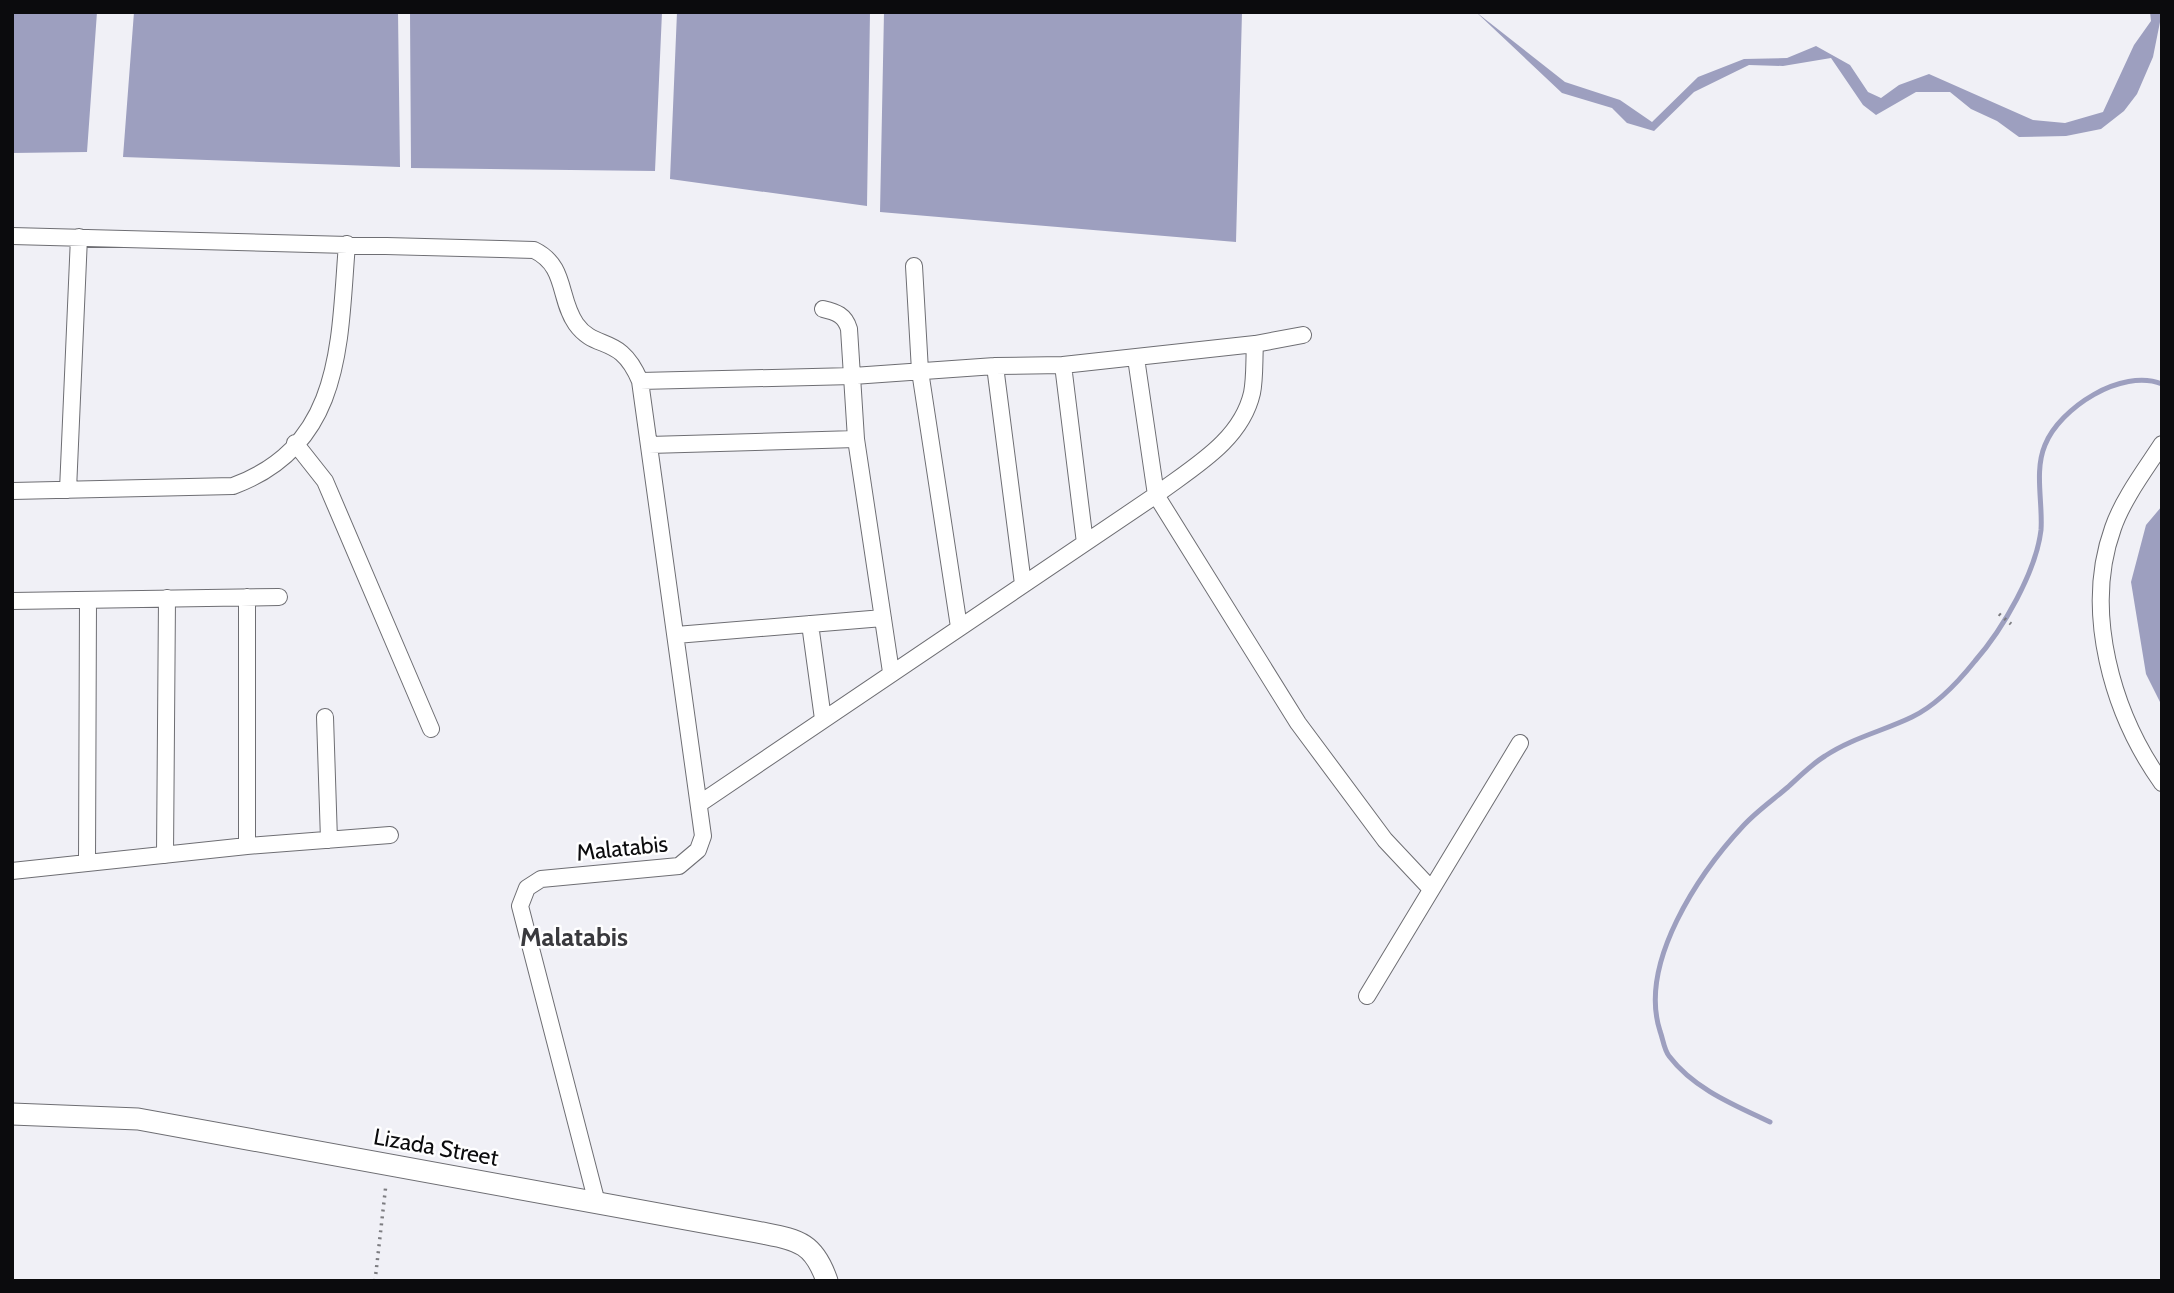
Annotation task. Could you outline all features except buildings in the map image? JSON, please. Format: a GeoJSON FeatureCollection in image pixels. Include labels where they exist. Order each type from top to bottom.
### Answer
{"type":"FeatureCollection","features":[{"type":"Feature","properties":{"kind":"street"},"geometry":{"type":"LineString","coordinates":[[12,236],[534,250],[551,262],[558,272],[576,324],[591,337],[619,349],[628,357],[640,381],[853,376],[995,366],[1063,365],[1255,344],[1303,335]]}},
{"type":"Feature","properties":{"kind":"street"},"geometry":{"type":"LineString","coordinates":[[68,490],[79,237]]}},
{"type":"Feature","properties":{"kind":"street"},"geometry":{"type":"LineString","coordinates":[[12,491],[233,486],[254,478],[275,463],[295,443],[326,401],[337,361],[346,244]]}},
{"type":"Feature","properties":{"kind":"street"},"geometry":{"type":"LineString","coordinates":[[914,266],[920,371],[959,627]]}},
{"type":"Feature","properties":{"kind":"street"},"geometry":{"type":"LineString","coordinates":[[823,309],[836,312],[846,319],[853,376],[856,439],[891,672]]}},
{"type":"Feature","properties":{"kind":"street"},"geometry":{"type":"LineString","coordinates":[[699,804],[1156,495],[1216,450],[1235,431],[1252,393],[1255,344]]}},
{"type":"Feature","properties":{"kind":"street"},"geometry":{"type":"LineString","coordinates":[[1136,358],[1156,495],[1305,733],[1385,840],[1431,889]]}},
{"type":"Feature","properties":{"kind":"street"},"geometry":{"type":"LineString","coordinates":[[1063,365],[1085,543]]}},
{"type":"Feature","properties":{"kind":"street"},"geometry":{"type":"LineString","coordinates":[[995,366],[1023,584]]}},
{"type":"Feature","properties":{"kind":"street","name":"Malatabis"},"geometry":{"type":"LineString","coordinates":[[597,1203],[520,906],[522,895],[532,883],[541,879],[679,866],[698,850],[703,836],[640,381]]}},
{"type":"Feature","properties":{"kind":"street"},"geometry":{"type":"LineString","coordinates":[[649,445],[856,439]]}},
{"type":"Feature","properties":{"kind":"street"},"geometry":{"type":"LineString","coordinates":[[295,443],[325,481],[431,729]]}},
{"type":"Feature","properties":{"kind":"street"},"geometry":{"type":"LineString","coordinates":[[2162,444],[2113,527],[2099,584],[2108,654],[2121,710],[2162,783]]}},
{"type":"Feature","properties":{"kind":"street"},"geometry":{"type":"LineString","coordinates":[[247,597],[247,846]]}},
{"type":"Feature","properties":{"kind":"street"},"geometry":{"type":"LineString","coordinates":[[12,601],[279,597]]}},
{"type":"Feature","properties":{"kind":"street"},"geometry":{"type":"LineString","coordinates":[[165,855],[167,598]]}},
{"type":"Feature","properties":{"kind":"street"},"geometry":{"type":"LineString","coordinates":[[87,863],[88,600]]}},
{"type":"Feature","properties":{"kind":"street"},"geometry":{"type":"LineString","coordinates":[[676,635],[883,618]]}},
{"type":"Feature","properties":{"kind":"street"},"geometry":{"type":"LineString","coordinates":[[810,624],[823,719]]}},
{"type":"Feature","properties":{"kind":"street"},"geometry":{"type":"LineString","coordinates":[[325,717],[329,840]]}},
{"type":"Feature","properties":{"kind":"street"},"geometry":{"type":"LineString","coordinates":[[1367,996],[1520,743]]}},
{"type":"Feature","properties":{"kind":"street"},"geometry":{"type":"LineString","coordinates":[[12,871],[247,846],[390,835]]}},
{"type":"Feature","properties":{"kind":"street","name":"Lizada Street"},"geometry":{"type":"LineString","coordinates":[[12,1114],[138,1119],[801,1242],[817,1255],[827,1281]]}},
{"type":"Feature","properties":{"kind":"path"},"geometry":{"type":"LineString","coordinates":[[1999,614],[2011,624]]}},
{"type":"Feature","properties":{"kind":"path"},"geometry":{"type":"LineString","coordinates":[[375,1281],[388,1165]]}},
{"type":"Feature","properties":{"kind":"water"},"geometry":{"type":"Polygon","coordinates":[[[12,12],[97,12],[87,152],[12,153],[12,12]]]}},
{"type":"Feature","properties":{"kind":"water"},"geometry":{"type":"Polygon","coordinates":[[[134,12],[398,12],[400,167],[123,157],[134,12]]]}},
{"type":"Feature","properties":{"kind":"water"},"geometry":{"type":"Polygon","coordinates":[[[410,12],[662,12],[655,171],[411,168],[410,12]]]}},
{"type":"Feature","properties":{"kind":"water"},"geometry":{"type":"Polygon","coordinates":[[[677,12],[870,12],[867,206],[670,179],[677,12]]]}},
{"type":"Feature","properties":{"kind":"water"},"geometry":{"type":"Polygon","coordinates":[[[884,12],[1242,12],[1236,242],[880,212],[884,12]]]}},
{"type":"Feature","properties":{"kind":"water"},"geometry":{"type":"Polygon","coordinates":[[[1476,12],[1565,82],[1620,100],[1652,122],[1698,77],[1744,59],[1787,58],[1816,46],[1850,65],[1868,92],[1881,98],[1899,85],[1929,74],[2033,120],[2065,123],[2103,112],[2134,45],[2151,21],[2150,12],[2162,12],[2153,57],[2137,94],[2124,111],[2101,129],[2066,136],[2019,137],[1997,121],[1971,109],[1950,92],[1916,92],[1876,115],[1863,105],[1831,58],[1783,66],[1749,65],[1694,92],[1654,131],[1627,123],[1612,108],[1562,93],[1476,12]]]}},
{"type":"Feature","properties":{"kind":"water"},"geometry":{"type":"Polygon","coordinates":[[[2162,506],[2162,706],[2146,674],[2131,582],[2146,525],[2162,506]]]}},
{"type":"Feature","properties":{"kind":"waterway"},"geometry":{"type":"LineString","coordinates":[[1770,1122],[1702,1087],[1679,1068],[1666,1051],[1655,1005],[1665,949],[1677,920],[1709,868],[1754,815],[1825,756],[1846,744],[1912,717],[1938,700],[1986,648],[2007,617],[2033,564],[2041,530],[2039,476],[2042,455],[2053,431],[2064,418],[2078,405],[2111,387],[2129,382],[2162,384]]}},
{"type":"Feature","properties":{"kind":"district","name":"Malatabis"},"geometry":{"type":"Point","coordinates":[574,937]}}]}
